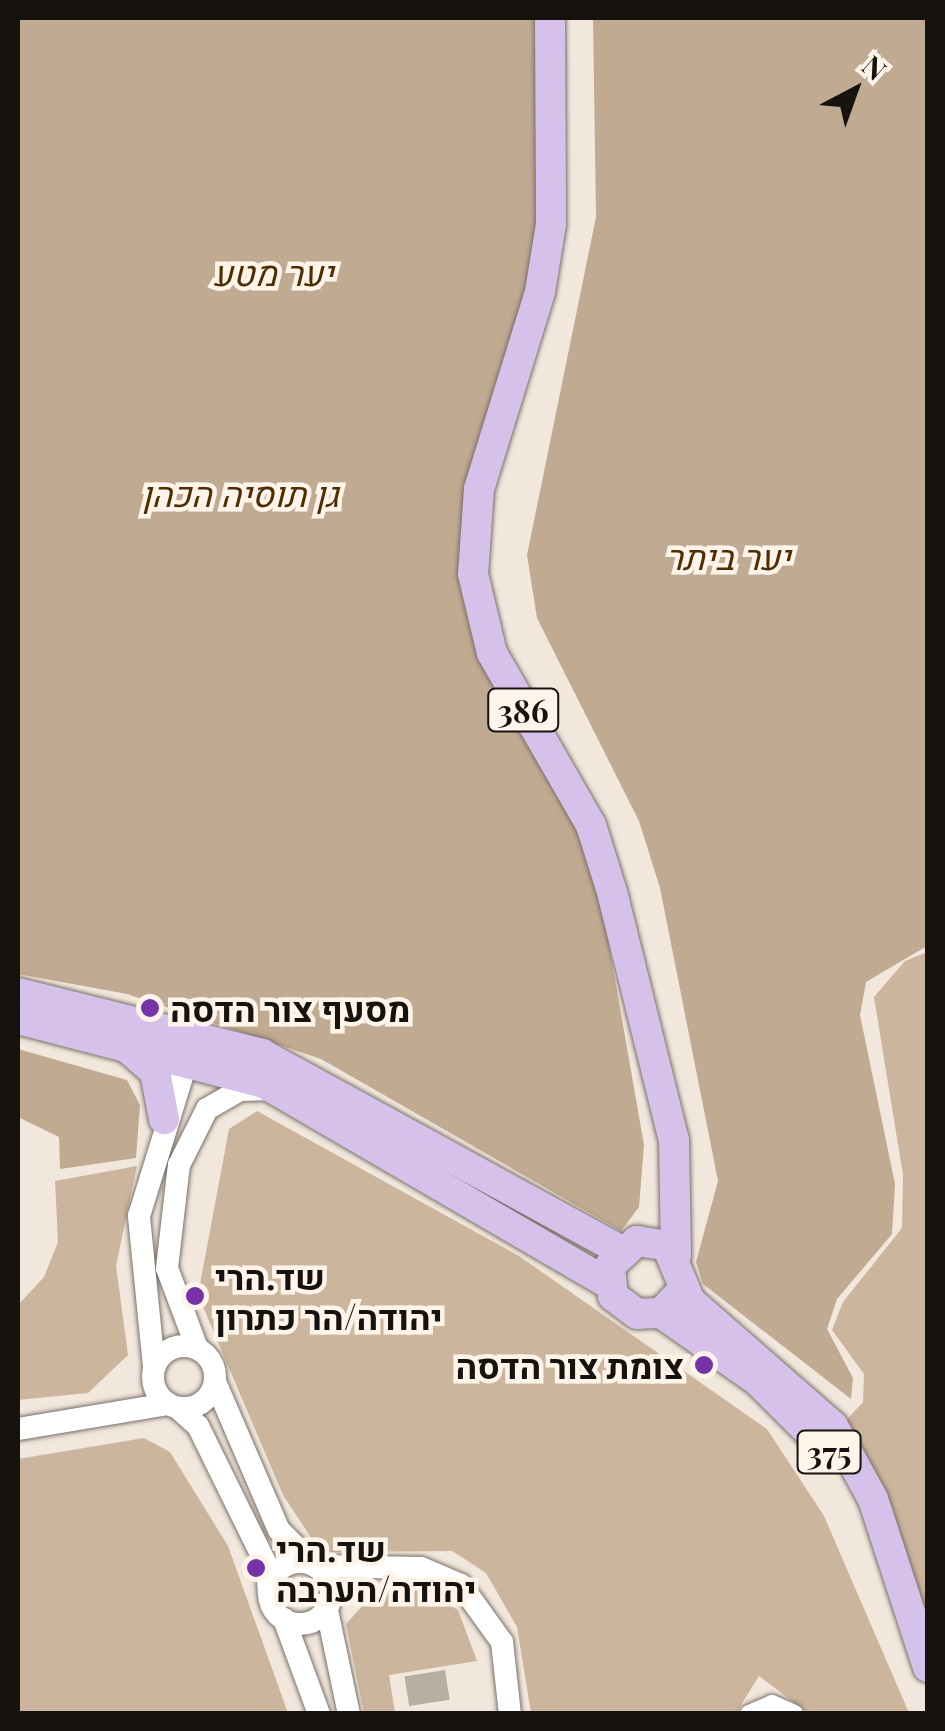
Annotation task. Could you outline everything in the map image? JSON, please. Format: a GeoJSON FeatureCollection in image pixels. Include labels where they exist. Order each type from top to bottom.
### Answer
{"type":"FeatureCollection","features":[{"type":"Feature","properties":{"kind":"main road","name":"386"},"geometry":{"type":"LineString","coordinates":[[550,18],[551,224],[540,292],[478,490],[473,574],[492,653],[590,825],[667,1102],[676,1255]]}},
{"type":"Feature","properties":{"kind":"main road"},"geometry":{"type":"LineString","coordinates":[[18,993],[210,1036],[354,1097],[633,1245],[676,1255],[671,1302]]}},
{"type":"Feature","properties":{"kind":"main road","name":"375"},"geometry":{"type":"LineString","coordinates":[[18,1020],[109,1036],[283,1091],[609,1284],[630,1312],[671,1302],[800,1388],[848,1446],[925,1659]]}},
{"type":"Feature","properties":{"kind":"main road"},"geometry":{"type":"LineString","coordinates":[[109,1036],[155,1072],[164,1119]]}},
{"type":"Feature","properties":{"kind":"main road","name":"386"},"geometry":{"type":"LineString","coordinates":[[633,1245],[661,1218],[667,1102]]}},
{"type":"Feature","properties":{"kind":"main road"},"geometry":{"type":"LineString","coordinates":[[609,1284],[633,1245]]}},
{"type":"Feature","properties":{"kind":"street"},"geometry":{"type":"LineString","coordinates":[[210,1036],[185,1057],[164,1119],[138,1240],[154,1372],[173,1406],[198,1426],[266,1566],[269,1594],[284,1620],[320,1714]]}},
{"type":"Feature","properties":{"kind":"street"},"geometry":{"type":"LineString","coordinates":[[283,1091],[228,1094],[185,1145],[167,1219],[167,1268],[197,1348],[213,1363],[216,1384],[279,1530],[314,1565],[329,1605],[349,1714]]}},
{"type":"Feature","properties":{"kind":"street"},"geometry":{"type":"LineString","coordinates":[[113,1412],[154,1372],[168,1350],[197,1348]]}},
{"type":"Feature","properties":{"kind":"street"},"geometry":{"type":"LineString","coordinates":[[18,1429],[113,1412],[204,1402],[216,1384]]}},
{"type":"Feature","properties":{"kind":"street"},"geometry":{"type":"LineString","coordinates":[[269,1594],[284,1566],[441,1573],[478,1600],[502,1642],[510,1714]]}},
{"type":"Feature","properties":{"kind":"street"},"geometry":{"type":"LineString","coordinates":[[284,1620],[310,1623],[371,1568]]}},
{"type":"Feature","properties":{"kind":"street"},"geometry":{"type":"LineString","coordinates":[[749,1714],[772,1704],[794,1714]]}},
{"type":"Feature","properties":{"kind":"shaded area"},"geometry":{"type":"Polygon","coordinates":[[[927,952],[927,1634],[841,1426],[863,1402],[864,1374],[832,1330],[843,1302],[902,1228],[903,1175],[874,997],[905,961],[927,952]]]}},
{"type":"Feature","properties":{"kind":"shaded area"},"geometry":{"type":"Polygon","coordinates":[[[257,1111],[519,1256],[767,1429],[824,1516],[909,1713],[808,1713],[759,1676],[736,1713],[531,1713],[517,1627],[486,1573],[452,1551],[330,1552],[312,1539],[283,1495],[198,1295],[229,1129],[257,1111]]]}},
{"type":"Feature","properties":{"kind":"shaded area"},"geometry":{"type":"Polygon","coordinates":[[[137,1166],[116,1266],[128,1355],[88,1393],[18,1400],[18,1305],[44,1277],[58,1242],[55,1181],[137,1166]]]}},
{"type":"Feature","properties":{"kind":"shaded area"},"geometry":{"type":"Polygon","coordinates":[[[144,1438],[170,1452],[228,1546],[288,1713],[18,1713],[18,1459],[144,1438]]]}},
{"type":"Feature","properties":{"kind":"shaded area"},"geometry":{"type":"Polygon","coordinates":[[[383,1583],[415,1587],[458,1610],[477,1661],[389,1675],[395,1713],[364,1713],[346,1624],[383,1583]]]}},
{"type":"Feature","properties":{"kind":"green space","name":"יער מטע"},"geometry":{"type":"Polygon","coordinates":[[[18,18],[541,18],[541,244],[485,425],[476,642],[500,703],[565,800],[600,894],[644,1145],[639,1207],[621,1231],[321,1059],[127,994],[18,974],[18,18]]]}},
{"type":"Feature","properties":{"kind":"green space","name":"יער ביתר"},"geometry":{"type":"Polygon","coordinates":[[[593,18],[927,18],[927,946],[866,982],[860,1015],[895,1184],[892,1234],[837,1299],[827,1329],[853,1378],[851,1399],[703,1284],[696,1262],[718,1181],[660,888],[639,821],[537,618],[527,555],[596,217],[593,18]]]}},
{"type":"Feature","properties":{"kind":"green space"},"geometry":{"type":"Polygon","coordinates":[[[18,1049],[127,1080],[140,1105],[136,1158],[60,1169],[59,1137],[18,1117],[18,1049]]]}},
{"type":"Feature","properties":{"kind":"building"},"geometry":{"type":"Polygon","coordinates":[[[445,1670],[450,1700],[409,1706],[405,1676],[445,1670]]]}},
{"type":"Feature","properties":{"kind":"place","name":"מסעף צור הדסה"},"geometry":{"type":"Point","coordinates":[150,1008]}},
{"type":"Feature","properties":{"kind":"place","name":"שד.הרי יהודה/הר כתרון"},"geometry":{"type":"Point","coordinates":[195,1296]}},
{"type":"Feature","properties":{"kind":"place","name":"צומת צור הדסה"},"geometry":{"type":"Point","coordinates":[704,1365]}},
{"type":"Feature","properties":{"kind":"place","name":"שד.הרי יהודה/הערבה"},"geometry":{"type":"Point","coordinates":[256,1568]}},
{"type":"Feature","properties":{"kind":"park label","name":"גן תוסיה הכהן"},"geometry":{"type":"Point","coordinates":[240,493]}}]}
